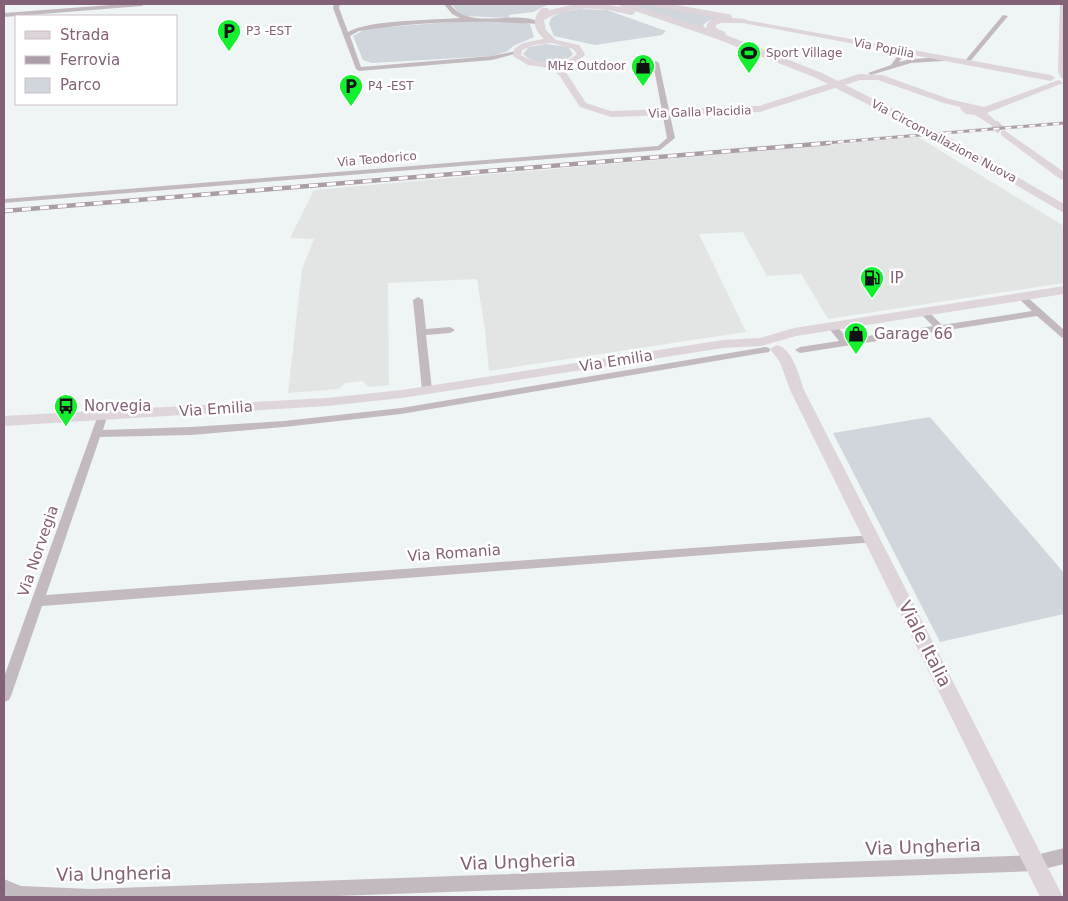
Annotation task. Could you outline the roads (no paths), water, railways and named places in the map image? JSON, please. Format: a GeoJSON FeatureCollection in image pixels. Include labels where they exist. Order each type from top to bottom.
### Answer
{"type":"FeatureCollection","features":[{"type":"Feature","properties":{"kind":"main road"},"geometry":{"type":"LineString","coordinates":[[541,38],[539,21],[542,13],[556,4]]}},
{"type":"Feature","properties":{"kind":"main road","name":"Via Circonvallazione Nuova"},"geometry":{"type":"LineString","coordinates":[[608,4],[668,22],[764,56],[813,78],[821,78]]}},
{"type":"Feature","properties":{"kind":"main road","name":"Via Circonvallazione Nuova"},"geometry":{"type":"LineString","coordinates":[[621,4],[676,20],[818,75],[996,167],[1064,209]]}},
{"type":"Feature","properties":{"kind":"main road"},"geometry":{"type":"LineString","coordinates":[[658,4],[743,21]]}},
{"type":"Feature","properties":{"kind":"main road"},"geometry":{"type":"LineString","coordinates":[[975,109],[1000,104],[1061,79],[1064,4]]}},
{"type":"Feature","properties":{"kind":"main road"},"geometry":{"type":"LineString","coordinates":[[539,21],[556,10],[587,6],[614,8],[668,22]]}},
{"type":"Feature","properties":{"kind":"main road"},"geometry":{"type":"LineString","coordinates":[[743,21],[719,20],[710,24],[710,26],[711,29],[770,55]]}},
{"type":"Feature","properties":{"kind":"main road","name":"Via Popilia"},"geometry":{"type":"LineString","coordinates":[[743,21],[885,48],[910,57],[943,59],[1061,79]]}},
{"type":"Feature","properties":{"kind":"main road"},"geometry":{"type":"LineString","coordinates":[[541,38],[552,41],[570,44],[580,50],[579,58],[566,63],[550,65],[525,62],[516,53],[522,46],[541,38]]}},
{"type":"Feature","properties":{"kind":"main road"},"geometry":{"type":"LineString","coordinates":[[562,73],[566,63]]}},
{"type":"Feature","properties":{"kind":"main road","name":"Via Galla Placidia"},"geometry":{"type":"LineString","coordinates":[[550,65],[562,73],[579,100],[594,110],[622,115],[760,109],[852,79],[878,80],[975,109]]}},
{"type":"Feature","properties":{"kind":"main road"},"geometry":{"type":"LineString","coordinates":[[975,109],[994,124]]}},
{"type":"Feature","properties":{"kind":"main road"},"geometry":{"type":"LineString","coordinates":[[1004,133],[1064,177]]}},
{"type":"Feature","properties":{"kind":"main road","name":"Via Emilia"},"geometry":{"type":"LineString","coordinates":[[4,421],[102,417],[377,397],[717,346],[769,347],[795,337],[802,332],[832,326],[1064,290]]}},
{"type":"Feature","properties":{"kind":"main road","name":"Viale Italia"},"geometry":{"type":"LineString","coordinates":[[769,347],[797,390],[1052,897]]}},
{"type":"Feature","properties":{"kind":"street"},"geometry":{"type":"LineString","coordinates":[[4,15],[142,4]]}},
{"type":"Feature","properties":{"kind":"street"},"geometry":{"type":"LineString","coordinates":[[337,4],[336,8],[359,69],[492,58],[516,53]]}},
{"type":"Feature","properties":{"kind":"street"},"geometry":{"type":"LineString","coordinates":[[447,4],[455,14],[471,19]]}},
{"type":"Feature","properties":{"kind":"street"},"geometry":{"type":"LineString","coordinates":[[966,63],[1005,16]]}},
{"type":"Feature","properties":{"kind":"street"},"geometry":{"type":"LineString","coordinates":[[347,35],[357,29],[370,27],[471,19],[539,21]]}},
{"type":"Feature","properties":{"kind":"street"},"geometry":{"type":"LineString","coordinates":[[885,48],[898,59]]}},
{"type":"Feature","properties":{"kind":"street"},"geometry":{"type":"LineString","coordinates":[[894,66],[901,55],[910,57]]}},
{"type":"Feature","properties":{"kind":"street"},"geometry":{"type":"LineString","coordinates":[[871,73],[894,66],[910,57]]}},
{"type":"Feature","properties":{"kind":"street"},"geometry":{"type":"LineString","coordinates":[[492,58],[525,62]]}},
{"type":"Feature","properties":{"kind":"street","name":"Via Teodorico"},"geometry":{"type":"LineString","coordinates":[[4,202],[660,148],[671,138],[664,114],[656,63]]}},
{"type":"Feature","properties":{"kind":"street"},"geometry":{"type":"LineString","coordinates":[[1022,297],[1064,336]]}},
{"type":"Feature","properties":{"kind":"street"},"geometry":{"type":"LineString","coordinates":[[418,300],[427,390]]}},
{"type":"Feature","properties":{"kind":"street"},"geometry":{"type":"LineString","coordinates":[[924,312],[940,328]]}},
{"type":"Feature","properties":{"kind":"street"},"geometry":{"type":"LineString","coordinates":[[800,350],[1039,313]]}},
{"type":"Feature","properties":{"kind":"street"},"geometry":{"type":"LineString","coordinates":[[832,326],[846,343]]}},
{"type":"Feature","properties":{"kind":"street"},"geometry":{"type":"LineString","coordinates":[[421,332],[450,330]]}},
{"type":"Feature","properties":{"kind":"street"},"geometry":{"type":"LineString","coordinates":[[96,434],[191,431],[284,424],[379,413],[686,364],[769,347]]}},
{"type":"Feature","properties":{"kind":"street"},"geometry":{"type":"LineString","coordinates":[[678,352],[686,364]]}},
{"type":"Feature","properties":{"kind":"street"},"geometry":{"type":"LineString","coordinates":[[377,397],[379,413]]}},
{"type":"Feature","properties":{"kind":"street","name":"Via Norvegia"},"geometry":{"type":"LineString","coordinates":[[4,696],[102,417]]}},
{"type":"Feature","properties":{"kind":"street","name":"Via Romania"},"geometry":{"type":"LineString","coordinates":[[38,601],[872,539]]}},
{"type":"Feature","properties":{"kind":"street","name":"Via Ungheria"},"geometry":{"type":"LineString","coordinates":[[4,887],[20,894],[92,897],[1036,863],[1064,856]]}},
{"type":"Feature","properties":{"kind":"tunnel"},"geometry":{"type":"LineString","coordinates":[[994,124],[1004,133]]}},
{"type":"Feature","properties":{"kind":"railway"},"geometry":{"type":"LineString","coordinates":[[814,144],[1064,123]]}},
{"type":"Feature","properties":{"kind":"railway"},"geometry":{"type":"LineString","coordinates":[[4,211],[829,143]]}},
{"type":"Feature","properties":{"kind":"place","name":"P3 -EST"},"geometry":{"type":"Point","coordinates":[229,52]}},
{"type":"Feature","properties":{"kind":"place","name":"Sport Village"},"geometry":{"type":"Point","coordinates":[749,74]}},
{"type":"Feature","properties":{"kind":"place","name":"MHz Outdoor"},"geometry":{"type":"Point","coordinates":[643,87]}},
{"type":"Feature","properties":{"kind":"place","name":"P4 -EST"},"geometry":{"type":"Point","coordinates":[351,107]}},
{"type":"Feature","properties":{"kind":"place","name":"IP"},"geometry":{"type":"Point","coordinates":[872,299]}},
{"type":"Feature","properties":{"kind":"place","name":"Garage 66"},"geometry":{"type":"Point","coordinates":[856,355]}},
{"type":"Feature","properties":{"kind":"place","name":"Norvegia"},"geometry":{"type":"Point","coordinates":[66,427]}}]}
